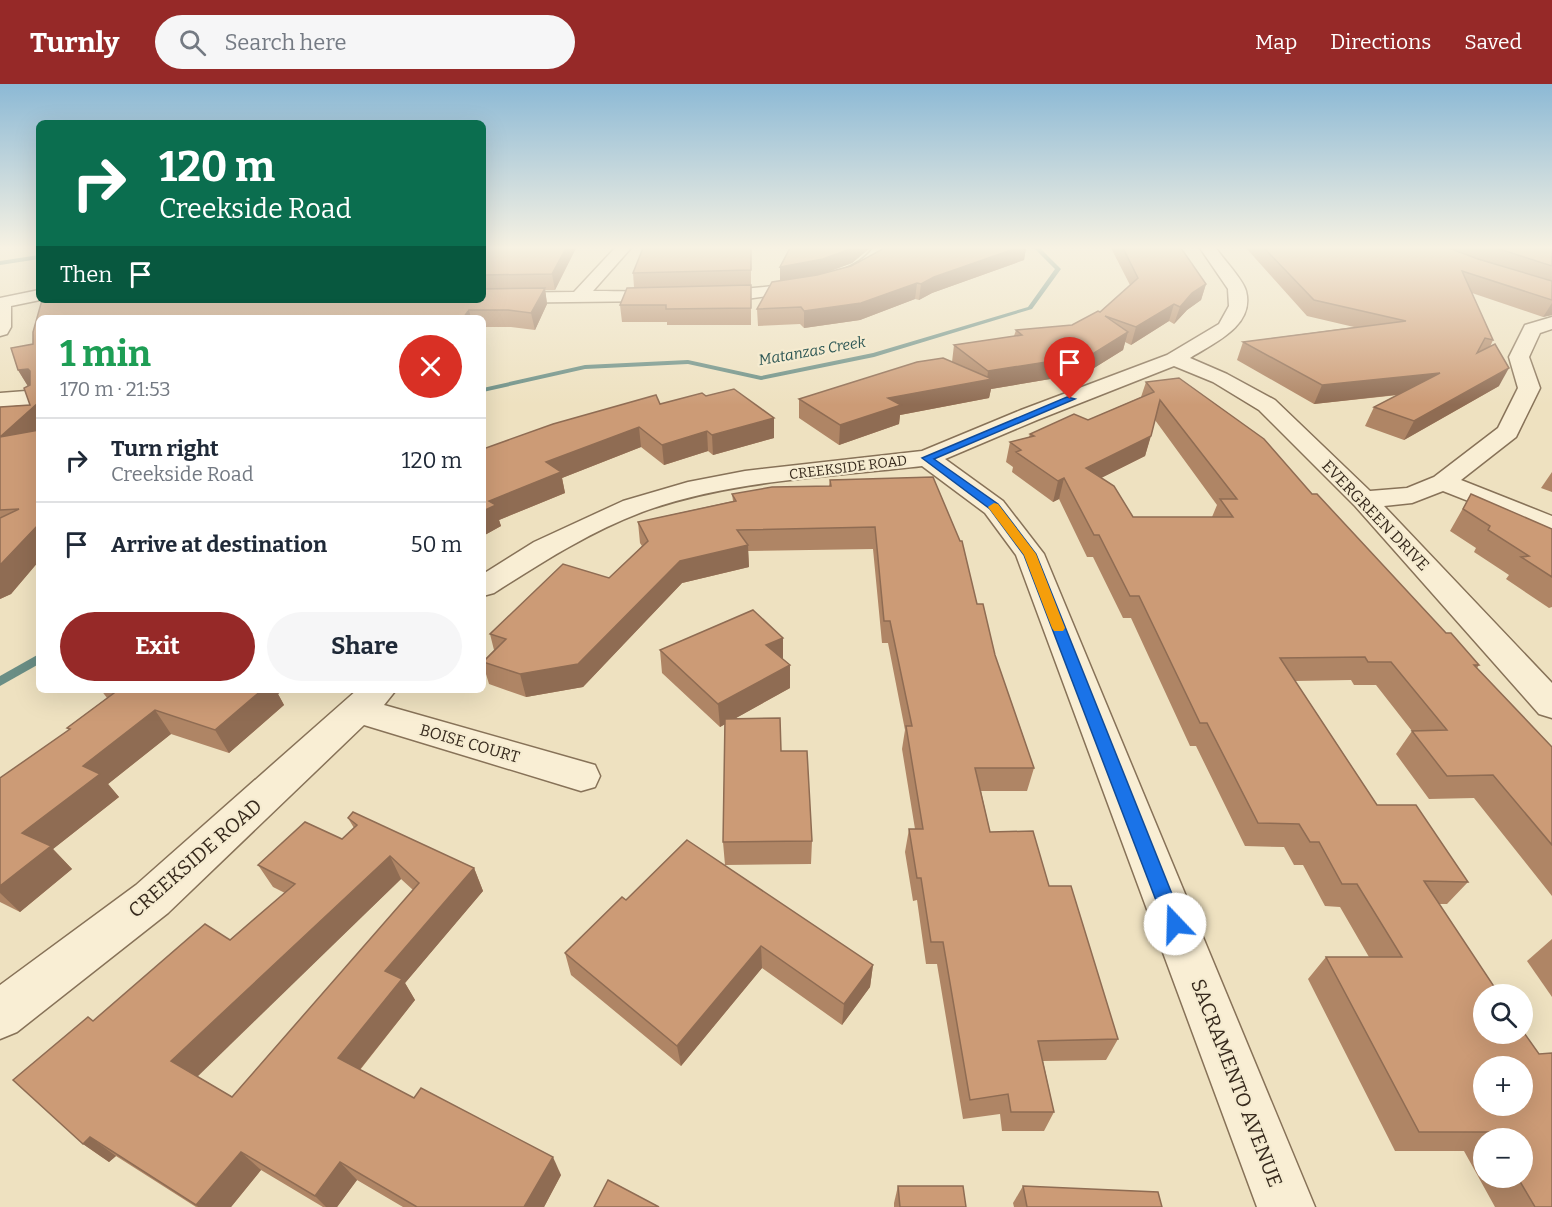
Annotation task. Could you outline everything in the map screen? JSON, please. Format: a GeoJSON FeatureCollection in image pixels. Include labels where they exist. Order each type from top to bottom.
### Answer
{"type":"FeatureCollection","features":[{"type":"Feature","properties":{"kind":"street","name":"CREEKSIDE ROAD"},"geometry":{"type":"LineString","coordinates":[[486,585],[543,548],[632,507],[688,490],[745,479],[927,458],[1029,415],[1174,359],[1227,327],[1238,306],[1238,300]]}},
{"type":"Feature","properties":{"kind":"street"},"geometry":{"type":"LineString","coordinates":[[0,330],[2,327],[1,303]]}},
{"type":"Feature","properties":{"kind":"street"},"geometry":{"type":"LineString","coordinates":[[1364,500],[1412,495],[1443,482],[1508,432],[1529,388],[1519,357],[1532,329],[1552,323]]}},
{"type":"Feature","properties":{"kind":"street","name":"EVERGREEN DRIVE"},"geometry":{"type":"LineString","coordinates":[[1174,359],[1220,378],[1267,405],[1364,500],[1552,705]]}},
{"type":"Feature","properties":{"kind":"street"},"geometry":{"type":"LineString","coordinates":[[1529,388],[1552,395]]}},
{"type":"Feature","properties":{"kind":"street"},"geometry":{"type":"LineString","coordinates":[[0,400],[36,398]]}},
{"type":"Feature","properties":{"kind":"street","name":"SACRAMENTO AVENUE"},"geometry":{"type":"LineString","coordinates":[[927,458],[994,507],[1030,554],[1286,1207]]}},
{"type":"Feature","properties":{"kind":"street"},"geometry":{"type":"LineString","coordinates":[[1443,482],[1552,526]]}},
{"type":"Feature","properties":{"kind":"street","name":"CREEKSIDE ROAD"},"geometry":{"type":"LineString","coordinates":[[0,1015],[152,899],[369,700]]}},
{"type":"Feature","properties":{"kind":"street","name":"BOISE COURT"},"geometry":{"type":"LineString","coordinates":[[369,700],[581,776]]}},
{"type":"Feature","properties":{"kind":"building"},"geometry":{"type":"Polygon","coordinates":[[[486,300],[538,300],[531,313],[508,310],[469,310],[465,315],[38,315],[41,303],[486,303],[486,300]]]}},
{"type":"Feature","properties":{"kind":"building"},"geometry":{"type":"Polygon","coordinates":[[[622,300],[751,300],[751,308],[666,309],[666,305],[620,305],[622,300]]]}},
{"type":"Feature","properties":{"kind":"building"},"geometry":{"type":"Polygon","coordinates":[[[762,300],[868,300],[804,311],[801,307],[757,309],[762,300]]]}},
{"type":"Feature","properties":{"kind":"building"},"geometry":{"type":"Polygon","coordinates":[[[1113,300],[1186,300],[1180,307],[1174,304],[1136,327],[1105,316],[1128,332],[1091,355],[988,371],[954,345],[1022,335],[1016,330],[1072,325],[1100,312],[1113,300]]]}},
{"type":"Feature","properties":{"kind":"building"},"geometry":{"type":"Polygon","coordinates":[[[1316,300],[1475,300],[1493,340],[1485,338],[1477,353],[1495,344],[1509,368],[1414,421],[1374,407],[1440,373],[1322,385],[1243,342],[1406,321],[1316,300]]]}},
{"type":"Feature","properties":{"kind":"building"},"geometry":{"type":"Polygon","coordinates":[[[36,321],[36,405],[0,437],[0,407],[30,405],[24,388],[30,385],[30,371],[28,369],[18,370],[11,348],[33,344],[36,321]]]}},
{"type":"Feature","properties":{"kind":"building"},"geometry":{"type":"Polygon","coordinates":[[[943,358],[992,379],[888,398],[901,405],[840,425],[799,399],[917,362],[943,358]]]}},
{"type":"Feature","properties":{"kind":"building"},"geometry":{"type":"Polygon","coordinates":[[[1179,378],[1264,439],[1312,494],[1317,494],[1446,633],[1451,633],[1479,665],[1474,665],[1552,747],[1552,845],[1493,775],[1447,776],[1412,731],[1447,730],[1391,662],[1368,662],[1365,657],[1280,658],[1377,805],[1416,805],[1468,882],[1424,881],[1492,984],[1473,984],[1473,1044],[1532,1044],[1539,1054],[1552,1053],[1552,1207],[1535,1207],[1524,1188],[1533,1188],[1533,1128],[1473,1128],[1473,1132],[1419,1132],[1326,957],[1402,957],[1357,884],[1342,884],[1319,842],[1310,842],[1299,824],[1258,823],[1207,723],[1200,723],[1139,596],[1130,596],[1099,535],[1094,535],[1064,478],[1058,481],[1016,452],[1021,450],[1010,442],[1034,436],[1030,434],[1074,414],[1088,420],[1154,392],[1146,382],[1179,378]],[[1160,400],[1151,436],[1086,468],[1114,486],[1133,517],[1233,517],[1220,499],[1237,499],[1160,400]]]}},
{"type":"Feature","properties":{"kind":"building"},"geometry":{"type":"Polygon","coordinates":[[[734,389],[774,418],[712,435],[707,431],[662,445],[639,427],[546,462],[561,472],[489,501],[496,505],[486,510],[486,448],[553,424],[656,395],[660,404],[702,393],[706,396],[734,389]]]}},
{"type":"Feature","properties":{"kind":"building"},"geometry":{"type":"Polygon","coordinates":[[[36,431],[36,527],[0,565],[0,518],[19,509],[0,510],[0,437],[36,431]]]}},
{"type":"Feature","properties":{"kind":"building"},"geometry":{"type":"Polygon","coordinates":[[[933,477],[960,541],[962,541],[977,604],[983,604],[995,655],[1034,768],[975,768],[990,832],[1033,831],[1049,886],[1071,886],[1118,1039],[1038,1041],[1054,1112],[1011,1112],[1008,1094],[970,1100],[943,942],[931,942],[921,878],[917,878],[909,829],[923,829],[906,726],[912,726],[890,621],[884,621],[875,527],[737,530],[748,545],[680,561],[578,664],[520,674],[486,663],[486,659],[506,639],[490,634],[563,564],[609,578],[648,541],[638,522],[736,501],[732,494],[772,487],[831,486],[830,480],[933,477]]]}},
{"type":"Feature","properties":{"kind":"building"},"geometry":{"type":"Polygon","coordinates":[[[1471,494],[1552,529],[1552,577],[1521,557],[1529,556],[1488,530],[1490,526],[1463,509],[1471,494]]]}},
{"type":"Feature","properties":{"kind":"building"},"geometry":{"type":"Polygon","coordinates":[[[753,610],[783,638],[766,645],[790,665],[718,704],[660,650],[753,610]]]}},
{"type":"Feature","properties":{"kind":"building"},"geometry":{"type":"Polygon","coordinates":[[[114,693],[258,693],[215,730],[155,710],[83,766],[100,774],[22,833],[51,846],[0,886],[0,778],[70,729],[67,728],[114,693]]]}},
{"type":"Feature","properties":{"kind":"building"},"geometry":{"type":"Polygon","coordinates":[[[780,718],[781,751],[807,751],[812,841],[723,842],[725,719],[780,718]]]}},
{"type":"Feature","properties":{"kind":"building"},"geometry":{"type":"Polygon","coordinates":[[[353,812],[474,868],[385,971],[402,979],[338,1058],[414,1098],[421,1088],[553,1157],[524,1207],[417,1207],[340,1162],[315,1196],[241,1152],[196,1205],[90,1137],[83,1144],[13,1080],[88,1017],[93,1021],[205,924],[230,940],[295,884],[258,865],[305,822],[342,839],[357,825],[348,818],[353,812]],[[390,856],[171,1061],[232,1097],[419,883],[390,856]]]}},
{"type":"Feature","properties":{"kind":"building"},"geometry":{"type":"Polygon","coordinates":[[[687,840],[873,965],[844,1004],[761,946],[677,1046],[565,953],[622,897],[626,900],[687,840]]]}},
{"type":"Feature","properties":{"kind":"building"},"geometry":{"type":"Polygon","coordinates":[[[608,1180],[659,1207],[594,1207],[608,1180]]]}},
{"type":"Feature","properties":{"kind":"building"},"geometry":{"type":"Polygon","coordinates":[[[898,1186],[963,1186],[966,1207],[900,1207],[898,1186]]]}},
{"type":"Feature","properties":{"kind":"building"},"geometry":{"type":"Polygon","coordinates":[[[1023,1186],[1158,1192],[1162,1207],[1027,1207],[1023,1186]]]}},
{"type":"Feature","properties":{"kind":"waterway","name":"Matanzas Creek"},"geometry":{"type":"LineString","coordinates":[[486,389],[585,367],[688,362],[761,378],[874,355],[1030,308],[1035,300]]}},
{"type":"Feature","properties":{"kind":"waterway","name":"Matanzas Creek"},"geometry":{"type":"LineString","coordinates":[[0,682],[36,660]]}},
{"type":"Feature","properties":{"kind":"slow traffic"},"geometry":{"type":"LineString","coordinates":[[994,507],[1030,554],[1059,628]]}},
{"type":"Feature","properties":{"kind":"route"},"geometry":{"type":"LineString","coordinates":[[1070,399],[927,458],[994,507],[1030,554],[1175,924]]}}]}
